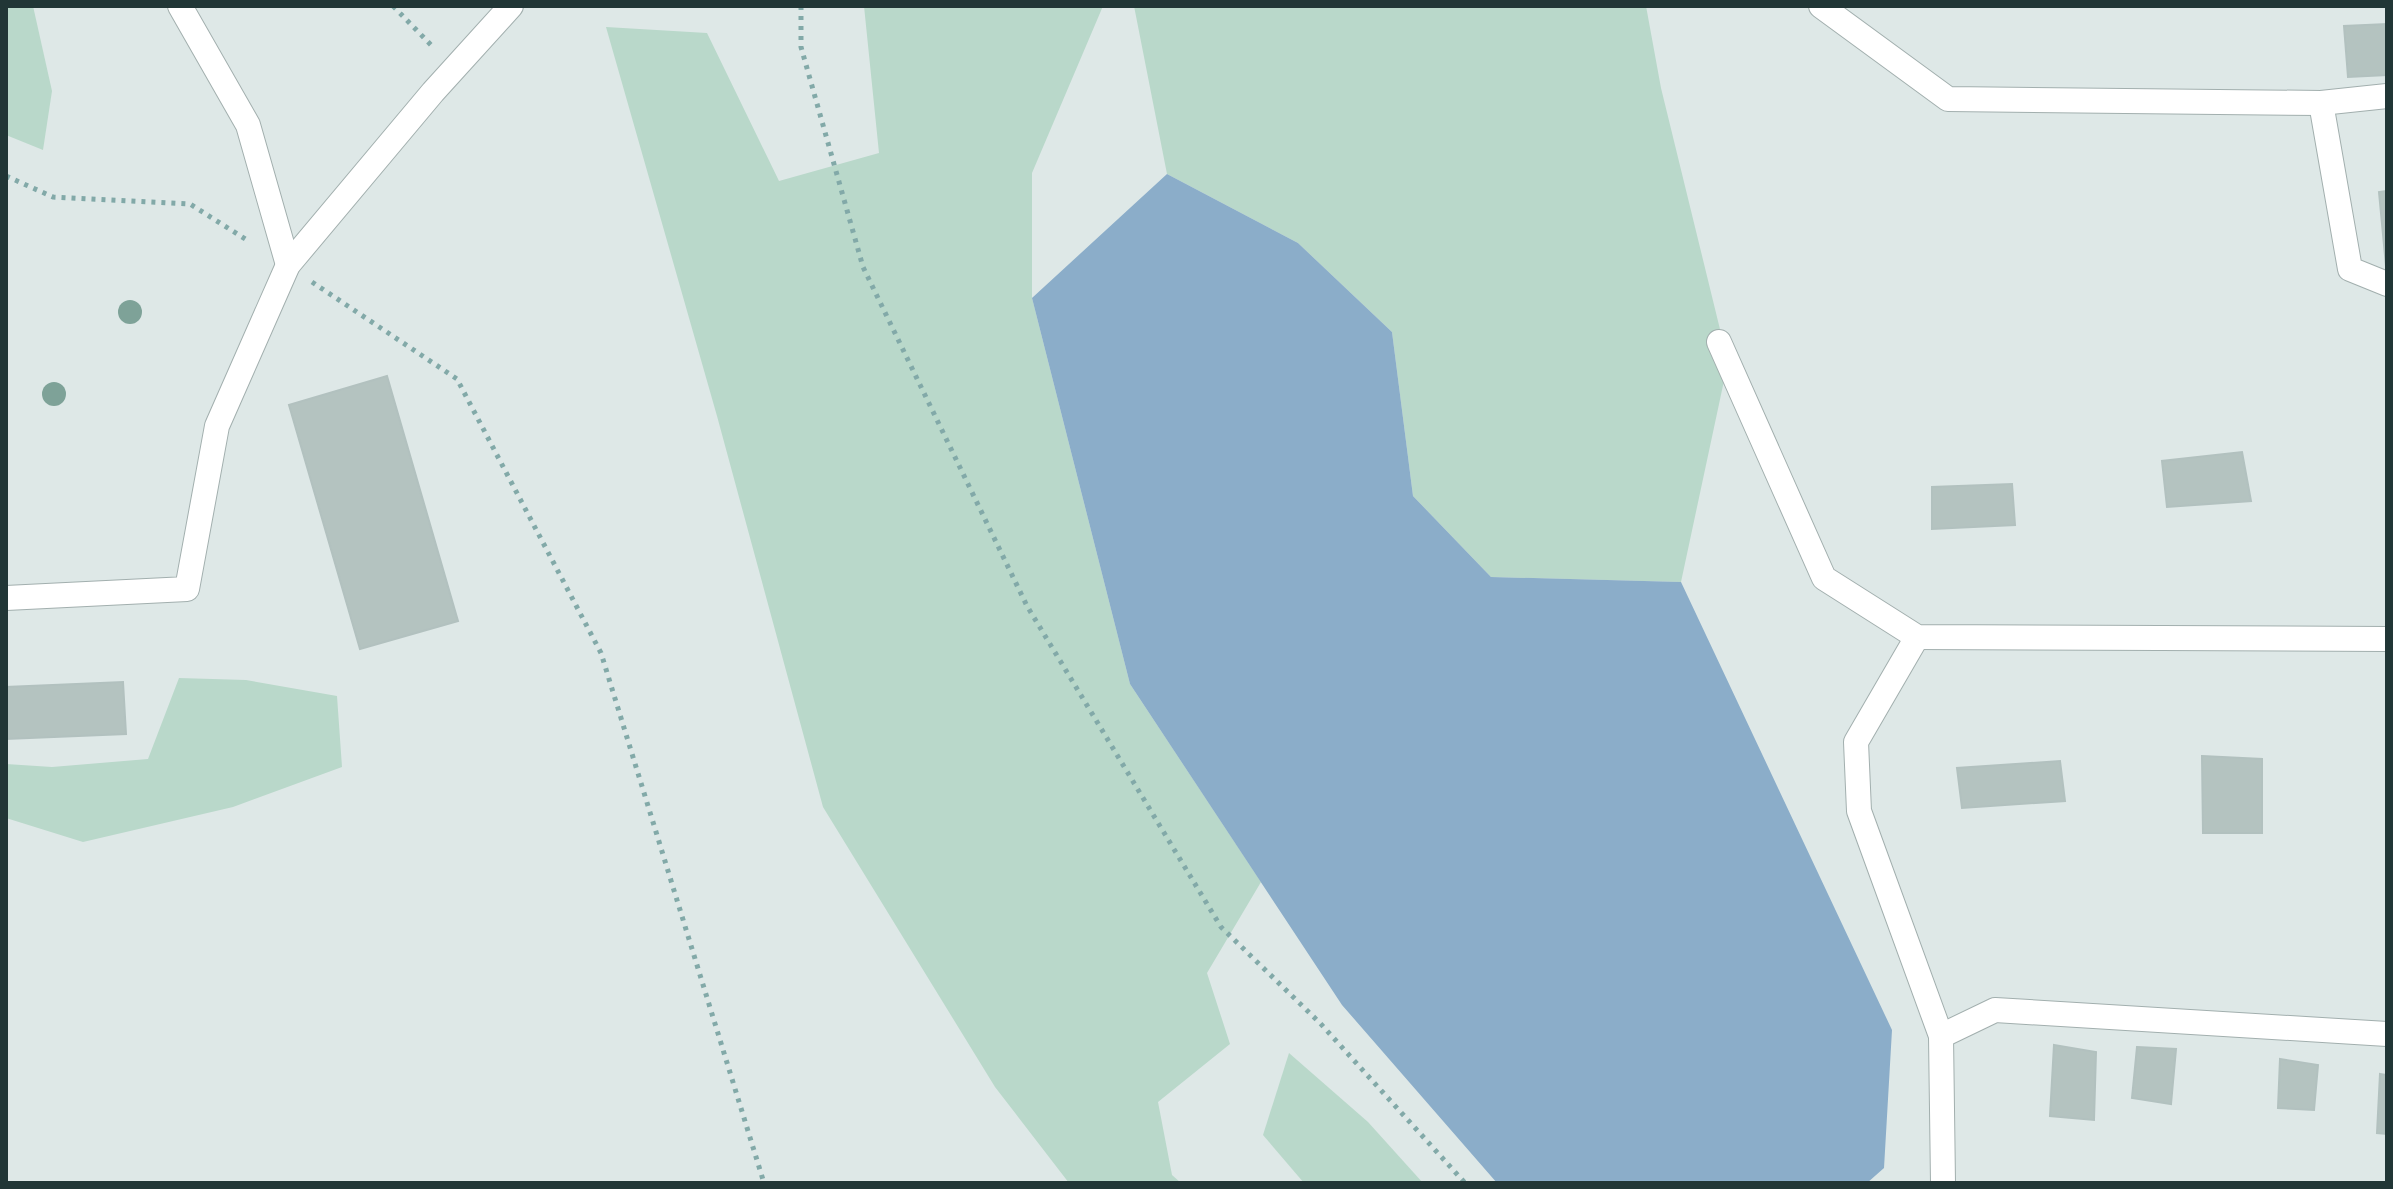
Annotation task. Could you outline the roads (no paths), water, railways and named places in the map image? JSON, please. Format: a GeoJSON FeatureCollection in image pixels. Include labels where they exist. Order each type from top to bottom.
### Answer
{"type":"FeatureCollection","features":[{"type":"Feature","properties":{"kind":"street"},"geometry":{"type":"LineString","coordinates":[[180,6],[248,125],[288,265]]}},
{"type":"Feature","properties":{"kind":"street"},"geometry":{"type":"LineString","coordinates":[[6,598],[187,589],[217,426],[288,265],[511,6]]}},
{"type":"Feature","properties":{"kind":"street"},"geometry":{"type":"LineString","coordinates":[[1821,6],[1948,99],[2321,103],[2387,96]]}},
{"type":"Feature","properties":{"kind":"street"},"geometry":{"type":"LineString","coordinates":[[2321,103],[2350,269],[2387,284]]}},
{"type":"Feature","properties":{"kind":"street"},"geometry":{"type":"LineString","coordinates":[[1719,342],[1824,578],[1917,637],[2387,639]]}},
{"type":"Feature","properties":{"kind":"street"},"geometry":{"type":"LineString","coordinates":[[1917,637],[1856,742],[1859,811],[1941,1036],[1943,1183]]}},
{"type":"Feature","properties":{"kind":"street"},"geometry":{"type":"LineString","coordinates":[[1941,1036],[1995,1010],[2387,1034]]}},
{"type":"Feature","properties":{"kind":"water"},"geometry":{"type":"Polygon","coordinates":[[[1167,174],[1298,243],[1392,332],[1413,496],[1491,577],[1681,582],[1892,1030],[1884,1168],[1867,1183],[1497,1183],[1342,1005],[1130,684],[1032,298],[1167,174]]]}}]}
